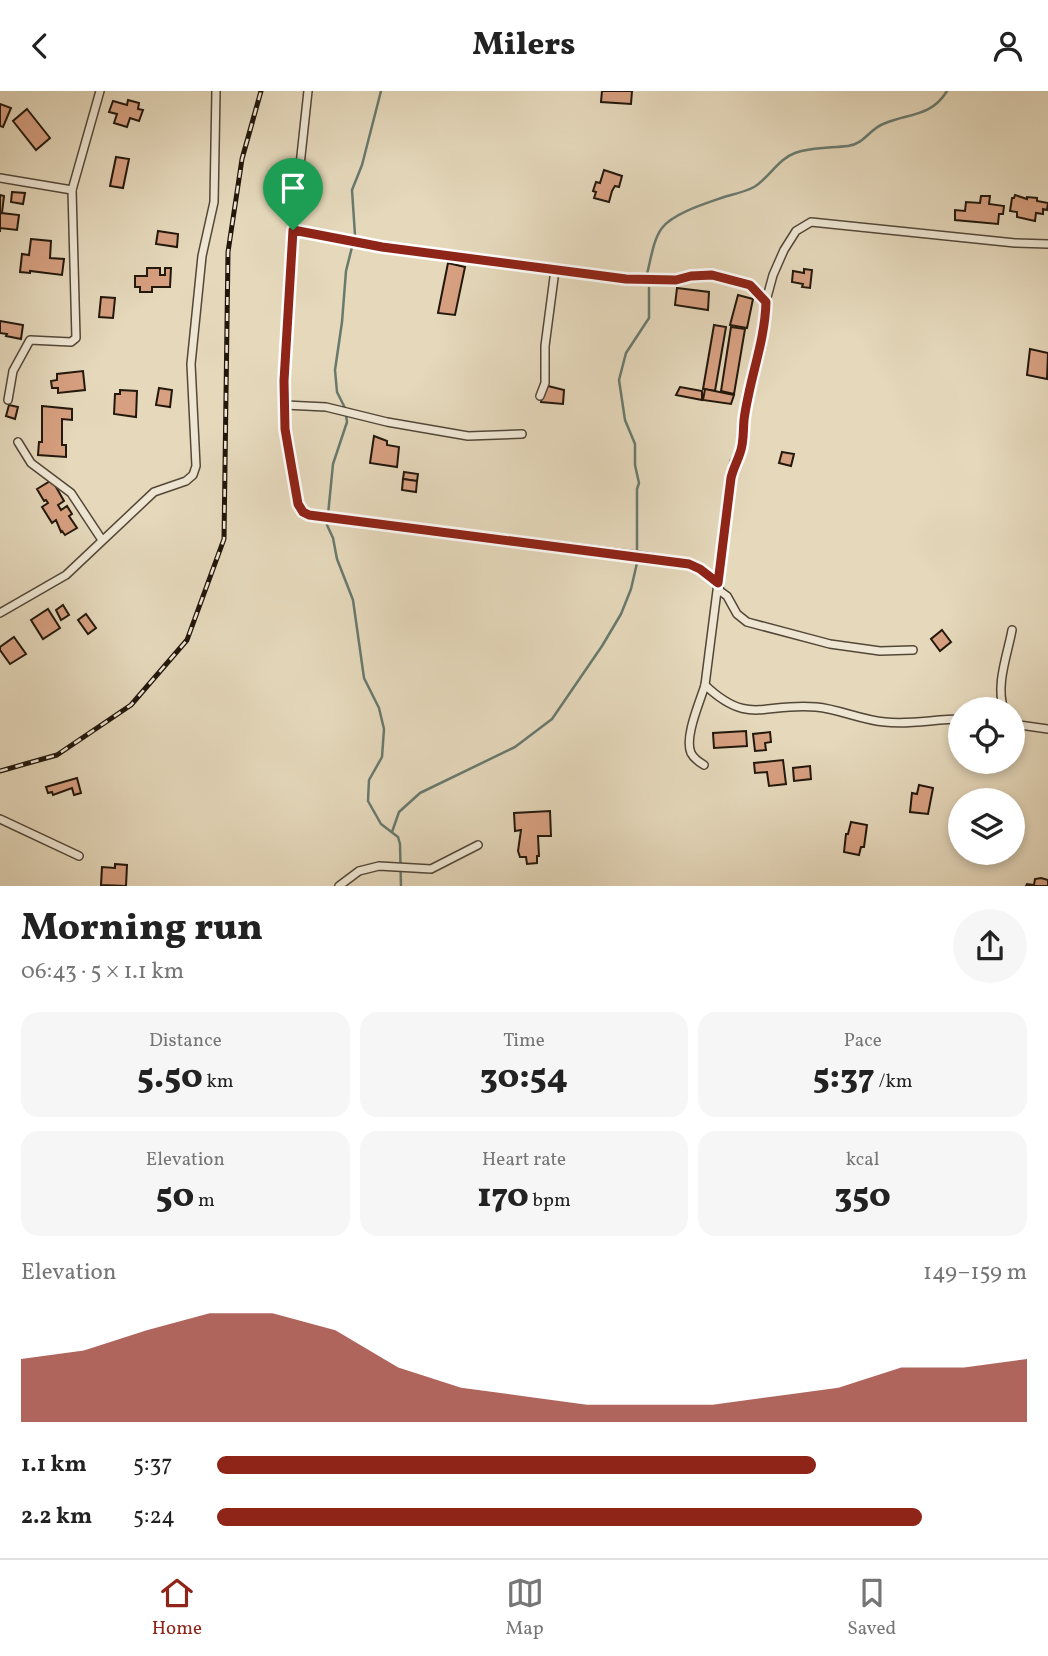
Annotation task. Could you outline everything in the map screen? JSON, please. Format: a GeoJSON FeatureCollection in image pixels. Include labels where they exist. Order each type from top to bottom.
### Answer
{"type":"FeatureCollection","features":[{"type":"Feature","properties":{"kind":"street"},"geometry":{"type":"LineString","coordinates":[[8,401],[13,371],[30,341],[36,339],[71,342],[76,338],[72,190],[100,91]]}},
{"type":"Feature","properties":{"kind":"street"},"geometry":{"type":"LineString","coordinates":[[0,613],[65,575],[154,492],[186,481],[193,475],[196,467],[191,364],[202,256],[214,202],[216,91]]}},
{"type":"Feature","properties":{"kind":"street"},"geometry":{"type":"LineString","coordinates":[[308,91],[293,230],[285,405],[285,429],[298,504],[303,512],[309,515],[689,564],[718,583],[737,614],[752,624],[830,644],[880,651],[913,650]]}},
{"type":"Feature","properties":{"kind":"street"},"geometry":{"type":"LineString","coordinates":[[0,178],[72,190]]}},
{"type":"Feature","properties":{"kind":"street"},"geometry":{"type":"LineString","coordinates":[[704,765],[695,759],[690,745],[691,730],[705,685],[731,478],[734,462],[740,452],[744,419],[762,345],[766,302],[773,275],[796,231],[811,222],[1048,244]]}},
{"type":"Feature","properties":{"kind":"street"},"geometry":{"type":"LineString","coordinates":[[293,230],[395,249],[642,280],[676,280],[712,275],[750,285],[766,302]]}},
{"type":"Feature","properties":{"kind":"street"},"geometry":{"type":"LineString","coordinates":[[540,397],[545,383],[545,346],[555,270]]}},
{"type":"Feature","properties":{"kind":"street"},"geometry":{"type":"LineString","coordinates":[[285,405],[326,407],[387,422],[468,436],[522,434]]}},
{"type":"Feature","properties":{"kind":"street"},"geometry":{"type":"LineString","coordinates":[[18,442],[31,463],[71,493],[102,540]]}},
{"type":"Feature","properties":{"kind":"street"},"geometry":{"type":"LineString","coordinates":[[1002,697],[1002,679],[1012,630]]}},
{"type":"Feature","properties":{"kind":"street"},"geometry":{"type":"LineString","coordinates":[[705,685],[722,702],[753,712],[798,706],[817,707],[885,722],[948,720]]}},
{"type":"Feature","properties":{"kind":"street"},"geometry":{"type":"LineString","coordinates":[[1025,726],[1048,729]]}},
{"type":"Feature","properties":{"kind":"street"},"geometry":{"type":"LineString","coordinates":[[0,820],[79,856]]}},
{"type":"Feature","properties":{"kind":"street"},"geometry":{"type":"LineString","coordinates":[[339,886],[359,871],[379,866],[431,869],[478,845]]}},
{"type":"Feature","properties":{"kind":"building"},"geometry":{"type":"Polygon","coordinates":[[[602,91],[632,91],[631,104],[601,102],[602,91]]]}},
{"type":"Feature","properties":{"kind":"building"},"geometry":{"type":"Polygon","coordinates":[[[128,100],[139,103],[138,109],[143,110],[139,121],[130,118],[127,127],[114,123],[117,114],[109,112],[113,101],[127,105],[128,100]]]}},
{"type":"Feature","properties":{"kind":"building"},"geometry":{"type":"Polygon","coordinates":[[[0,104],[11,108],[3,127],[0,126],[0,104]]]}},
{"type":"Feature","properties":{"kind":"building"},"geometry":{"type":"Polygon","coordinates":[[[27,109],[50,138],[36,150],[13,121],[27,109]]]}},
{"type":"Feature","properties":{"kind":"building"},"geometry":{"type":"Polygon","coordinates":[[[116,157],[129,159],[123,188],[110,186],[116,157]]]}},
{"type":"Feature","properties":{"kind":"building"},"geometry":{"type":"Polygon","coordinates":[[[604,170],[622,176],[619,187],[615,186],[612,191],[609,202],[594,198],[596,182],[600,183],[604,170]]]}},
{"type":"Feature","properties":{"kind":"building"},"geometry":{"type":"Polygon","coordinates":[[[12,192],[25,193],[23,204],[11,202],[12,192]]]}},
{"type":"Feature","properties":{"kind":"building"},"geometry":{"type":"Polygon","coordinates":[[[0,195],[4,196],[2,213],[19,215],[17,230],[0,228],[0,195]]]}},
{"type":"Feature","properties":{"kind":"building"},"geometry":{"type":"Polygon","coordinates":[[[1015,195],[1027,199],[1037,198],[1037,201],[1048,203],[1047,210],[1043,209],[1043,214],[1036,213],[1035,221],[1017,217],[1017,212],[1010,211],[1015,195]]]}},
{"type":"Feature","properties":{"kind":"building"},"geometry":{"type":"Polygon","coordinates":[[[981,196],[990,196],[989,204],[1004,206],[1003,214],[999,214],[998,224],[955,220],[955,210],[965,211],[966,202],[980,203],[981,196]]]}},
{"type":"Feature","properties":{"kind":"building"},"geometry":{"type":"Polygon","coordinates":[[[158,231],[178,234],[177,247],[156,244],[158,231]]]}},
{"type":"Feature","properties":{"kind":"building"},"geometry":{"type":"Polygon","coordinates":[[[31,239],[51,241],[50,258],[64,259],[62,275],[20,272],[22,254],[29,255],[31,239]]]}},
{"type":"Feature","properties":{"kind":"building"},"geometry":{"type":"Polygon","coordinates":[[[448,263],[465,267],[455,315],[438,313],[448,263]]]}},
{"type":"Feature","properties":{"kind":"building"},"geometry":{"type":"Polygon","coordinates":[[[147,268],[160,268],[160,275],[165,275],[165,268],[171,268],[170,287],[152,287],[152,292],[140,292],[140,287],[135,287],[135,276],[147,276],[147,268]]]}},
{"type":"Feature","properties":{"kind":"building"},"geometry":{"type":"Polygon","coordinates":[[[804,269],[812,270],[810,288],[792,282],[793,271],[804,273],[804,269]]]}},
{"type":"Feature","properties":{"kind":"building"},"geometry":{"type":"Polygon","coordinates":[[[677,288],[709,292],[708,310],[675,305],[677,288]]]}},
{"type":"Feature","properties":{"kind":"building"},"geometry":{"type":"Polygon","coordinates":[[[738,295],[753,299],[747,328],[730,325],[738,295]]]}},
{"type":"Feature","properties":{"kind":"building"},"geometry":{"type":"Polygon","coordinates":[[[101,297],[115,298],[113,318],[99,317],[101,297]]]}},
{"type":"Feature","properties":{"kind":"building"},"geometry":{"type":"Polygon","coordinates":[[[0,321],[23,325],[21,339],[0,333],[0,321]]]}},
{"type":"Feature","properties":{"kind":"building"},"geometry":{"type":"Polygon","coordinates":[[[714,325],[726,327],[715,391],[703,389],[714,325]]]}},
{"type":"Feature","properties":{"kind":"building"},"geometry":{"type":"Polygon","coordinates":[[[731,327],[745,329],[734,394],[721,391],[731,327]]]}},
{"type":"Feature","properties":{"kind":"building"},"geometry":{"type":"Polygon","coordinates":[[[1030,349],[1048,353],[1047,379],[1027,375],[1030,349]]]}},
{"type":"Feature","properties":{"kind":"building"},"geometry":{"type":"Polygon","coordinates":[[[83,371],[85,390],[58,393],[58,388],[52,388],[51,381],[57,380],[57,374],[83,371]]]}},
{"type":"Feature","properties":{"kind":"building"},"geometry":{"type":"Polygon","coordinates":[[[544,385],[564,390],[563,404],[541,402],[544,385]]]}},
{"type":"Feature","properties":{"kind":"building"},"geometry":{"type":"Polygon","coordinates":[[[680,387],[702,391],[702,400],[676,395],[680,387]]]}},
{"type":"Feature","properties":{"kind":"building"},"geometry":{"type":"Polygon","coordinates":[[[159,388],[172,390],[170,407],[156,405],[159,388]]]}},
{"type":"Feature","properties":{"kind":"building"},"geometry":{"type":"Polygon","coordinates":[[[705,389],[734,395],[731,404],[703,400],[705,389]]]}},
{"type":"Feature","properties":{"kind":"building"},"geometry":{"type":"Polygon","coordinates":[[[120,390],[137,391],[136,417],[114,414],[115,394],[120,394],[120,390]]]}},
{"type":"Feature","properties":{"kind":"building"},"geometry":{"type":"Polygon","coordinates":[[[9,405],[18,407],[15,419],[6,416],[9,405]]]}},
{"type":"Feature","properties":{"kind":"building"},"geometry":{"type":"Polygon","coordinates":[[[42,406],[72,409],[72,420],[62,419],[62,445],[66,445],[66,457],[38,455],[39,442],[42,442],[42,406]]]}},
{"type":"Feature","properties":{"kind":"building"},"geometry":{"type":"Polygon","coordinates":[[[374,436],[387,441],[387,445],[399,447],[397,467],[370,463],[374,436]]]}},
{"type":"Feature","properties":{"kind":"building"},"geometry":{"type":"Polygon","coordinates":[[[782,452],[794,454],[791,466],[779,463],[782,452]]]}},
{"type":"Feature","properties":{"kind":"building"},"geometry":{"type":"Polygon","coordinates":[[[404,472],[418,474],[417,481],[403,479],[404,472]]]}},
{"type":"Feature","properties":{"kind":"building"},"geometry":{"type":"Polygon","coordinates":[[[403,479],[417,481],[416,492],[402,490],[403,479]]]}},
{"type":"Feature","properties":{"kind":"building"},"geometry":{"type":"Polygon","coordinates":[[[52,480],[64,501],[58,505],[61,510],[67,506],[72,514],[69,516],[77,528],[65,535],[56,520],[52,523],[42,507],[48,503],[37,489],[52,480]]]}},
{"type":"Feature","properties":{"kind":"building"},"geometry":{"type":"Polygon","coordinates":[[[63,605],[69,615],[61,620],[56,610],[63,605]]]}},
{"type":"Feature","properties":{"kind":"building"},"geometry":{"type":"Polygon","coordinates":[[[48,609],[60,628],[43,639],[31,620],[48,609]]]}},
{"type":"Feature","properties":{"kind":"building"},"geometry":{"type":"Polygon","coordinates":[[[86,614],[96,628],[88,634],[78,620],[86,614]]]}},
{"type":"Feature","properties":{"kind":"building"},"geometry":{"type":"Polygon","coordinates":[[[942,630],[951,642],[940,651],[931,639],[942,630]]]}},
{"type":"Feature","properties":{"kind":"building"},"geometry":{"type":"Polygon","coordinates":[[[14,637],[26,654],[10,664],[0,647],[14,637]]]}},
{"type":"Feature","properties":{"kind":"building"},"geometry":{"type":"Polygon","coordinates":[[[746,731],[747,746],[714,748],[713,733],[746,731]]]}},
{"type":"Feature","properties":{"kind":"building"},"geometry":{"type":"Polygon","coordinates":[[[770,732],[771,742],[765,743],[766,750],[755,751],[753,734],[770,732]]]}},
{"type":"Feature","properties":{"kind":"building"},"geometry":{"type":"Polygon","coordinates":[[[783,760],[786,784],[769,786],[767,772],[755,773],[754,763],[783,760]]]}},
{"type":"Feature","properties":{"kind":"building"},"geometry":{"type":"Polygon","coordinates":[[[810,766],[811,779],[794,781],[793,768],[810,766]]]}},
{"type":"Feature","properties":{"kind":"building"},"geometry":{"type":"Polygon","coordinates":[[[77,778],[81,793],[74,795],[72,788],[53,795],[52,792],[48,793],[46,787],[77,778]]]}},
{"type":"Feature","properties":{"kind":"building"},"geometry":{"type":"Polygon","coordinates":[[[919,785],[933,788],[928,814],[910,812],[912,793],[917,794],[919,785]]]}},
{"type":"Feature","properties":{"kind":"building"},"geometry":{"type":"Polygon","coordinates":[[[550,811],[551,836],[538,836],[537,863],[527,864],[526,857],[520,857],[518,851],[521,830],[515,831],[514,813],[550,811]]]}},
{"type":"Feature","properties":{"kind":"building"},"geometry":{"type":"Polygon","coordinates":[[[851,822],[867,825],[864,847],[861,847],[859,855],[844,852],[846,834],[851,822]]]}},
{"type":"Feature","properties":{"kind":"building"},"geometry":{"type":"Polygon","coordinates":[[[115,864],[127,865],[126,886],[101,885],[102,867],[115,868],[115,864]]]}},
{"type":"Feature","properties":{"kind":"building"},"geometry":{"type":"Polygon","coordinates":[[[1035,879],[1048,880],[1048,886],[1026,886],[1034,885],[1035,879]]]}},
{"type":"Feature","properties":{"kind":"waterway"},"geometry":{"type":"LineString","coordinates":[[381,91],[362,165],[352,190],[355,235],[346,271],[335,370],[337,392],[345,408],[347,422],[333,464],[327,525],[353,600],[364,678],[379,708],[384,729],[382,757],[369,780],[368,801],[381,824],[398,837],[401,886]]}},
{"type":"Feature","properties":{"kind":"waterway"},"geometry":{"type":"LineString","coordinates":[[647,274],[659,233],[667,223],[682,213],[754,187],[795,153],[854,145],[883,124],[934,106],[947,91]]}},
{"type":"Feature","properties":{"kind":"waterway"},"geometry":{"type":"LineString","coordinates":[[637,551],[639,483],[635,465],[635,444],[625,420],[619,380],[626,353],[649,318],[649,288]]}},
{"type":"Feature","properties":{"kind":"waterway"},"geometry":{"type":"LineString","coordinates":[[392,832],[399,812],[420,793],[515,747],[552,719],[621,614],[637,563]]}},
{"type":"Feature","properties":{"kind":"railway"},"geometry":{"type":"LineString","coordinates":[[0,771],[57,755],[131,705],[187,640],[224,539],[228,252],[242,159],[261,91]]}},
{"type":"Feature","properties":{"kind":"route"},"geometry":{"type":"LineString","coordinates":[[293,230],[382,247],[626,279],[676,280],[712,275],[750,285],[766,302],[766,311],[762,345],[744,419],[740,452],[734,462],[731,478],[718,583],[689,564],[643,556],[309,515],[303,512],[298,504],[285,429],[284,381],[293,230]]}}]}
